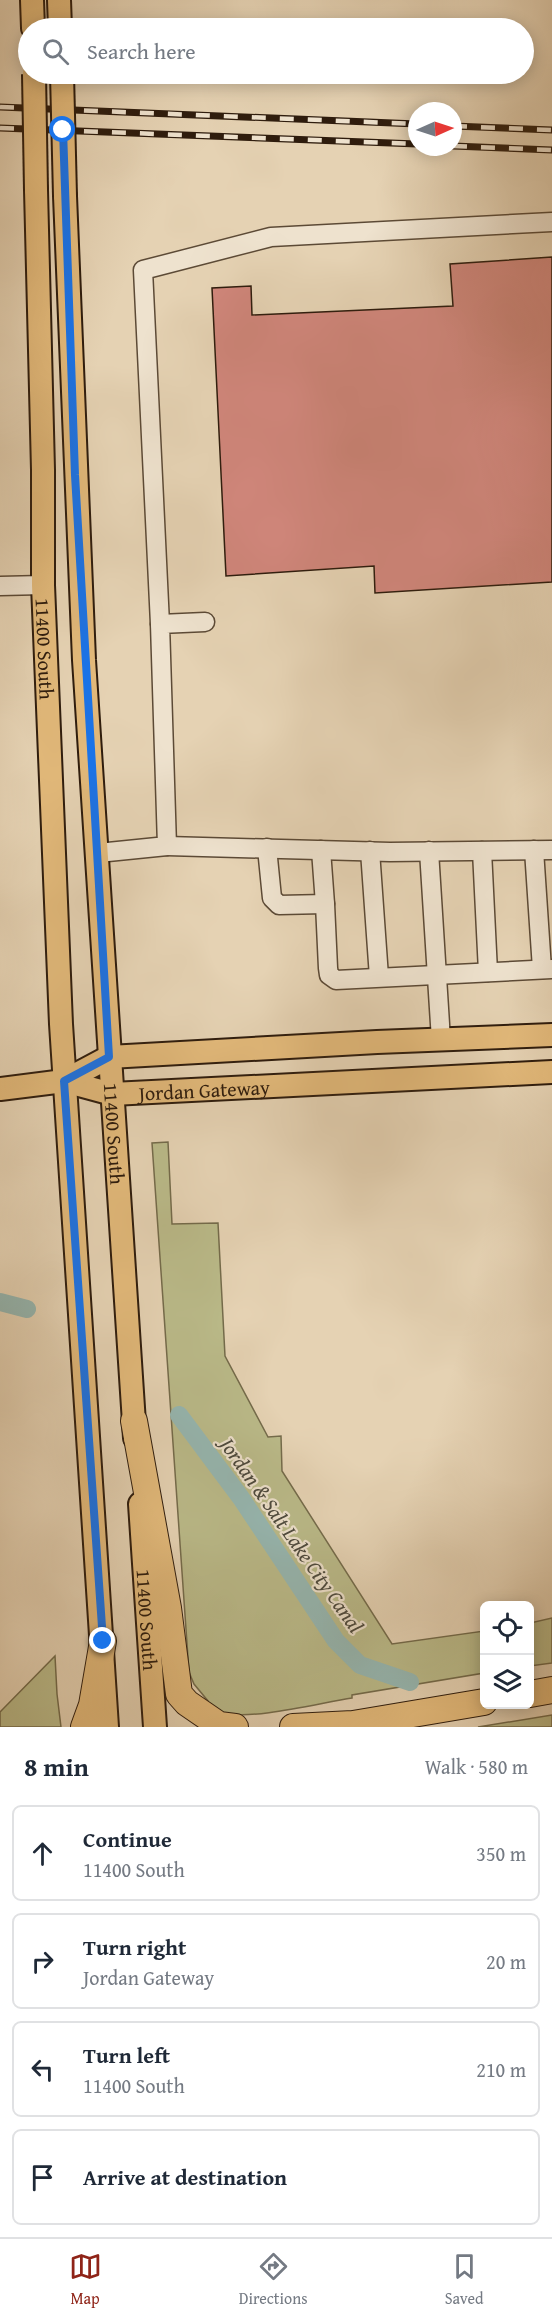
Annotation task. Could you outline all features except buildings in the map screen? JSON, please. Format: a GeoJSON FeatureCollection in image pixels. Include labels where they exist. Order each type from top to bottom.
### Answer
{"type":"FeatureCollection","features":[{"type":"Feature","properties":{"kind":"highway"},"geometry":{"type":"LineString","coordinates":[[134,1421],[168,1608],[179,1694],[187,1703],[219,1725],[235,1727]]}},
{"type":"Feature","properties":{"kind":"highway"},"geometry":{"type":"LineString","coordinates":[[84,1727],[93,1705],[103,1641]]}},
{"type":"Feature","properties":{"kind":"highway"},"geometry":{"type":"LineString","coordinates":[[534,1693],[552,1690]]}},
{"type":"Feature","properties":{"kind":"highway"},"geometry":{"type":"LineString","coordinates":[[293,1727],[350,1726],[480,1703]]}},
{"type":"Feature","properties":{"kind":"main road"},"geometry":{"type":"LineString","coordinates":[[32,0],[33,18]]}},
{"type":"Feature","properties":{"kind":"main road"},"geometry":{"type":"LineString","coordinates":[[59,0],[60,18]]}},
{"type":"Feature","properties":{"kind":"main road","name":"11400 South"},"geometry":{"type":"LineString","coordinates":[[34,84],[43,470],[43,585],[64,1081],[107,1727]]}},
{"type":"Feature","properties":{"kind":"main road","name":"11400 South"},"geometry":{"type":"LineString","coordinates":[[62,84],[76,487],[109,1057],[155,1727]]}},
{"type":"Feature","properties":{"kind":"main road","name":"Jordan Gateway"},"geometry":{"type":"LineString","coordinates":[[64,1081],[109,1057],[552,1035]]}},
{"type":"Feature","properties":{"kind":"main road","name":"Jordan Gateway"},"geometry":{"type":"LineString","coordinates":[[64,1081],[112,1094],[552,1072]]}},
{"type":"Feature","properties":{"kind":"main road"},"geometry":{"type":"LineString","coordinates":[[0,1089],[64,1081]]}},
{"type":"Feature","properties":{"kind":"street"},"geometry":{"type":"LineString","coordinates":[[167,846],[160,624],[143,270],[271,237],[552,222]]}},
{"type":"Feature","properties":{"kind":"street"},"geometry":{"type":"LineString","coordinates":[[0,586],[43,585]]}},
{"type":"Feature","properties":{"kind":"street"},"geometry":{"type":"LineString","coordinates":[[160,624],[205,622]]}},
{"type":"Feature","properties":{"kind":"street"},"geometry":{"type":"LineString","coordinates":[[98,853],[167,846],[429,852],[543,850],[547,969],[336,980],[329,975],[321,850]]}},
{"type":"Feature","properties":{"kind":"street"},"geometry":{"type":"LineString","coordinates":[[267,849],[272,898],[279,905],[325,904]]}},
{"type":"Feature","properties":{"kind":"street"},"geometry":{"type":"LineString","coordinates":[[370,851],[379,977]]}},
{"type":"Feature","properties":{"kind":"street"},"geometry":{"type":"LineString","coordinates":[[482,851],[488,972]]}},
{"type":"Feature","properties":{"kind":"street"},"geometry":{"type":"LineString","coordinates":[[429,852],[441,1040]]}},
{"type":"Feature","properties":{"kind":"green space"},"geometry":{"type":"Polygon","coordinates":[[[168,1142],[172,1224],[218,1223],[225,1356],[268,1437],[281,1436],[282,1471],[392,1644],[480,1632],[480,1674],[352,1695],[352,1698],[269,1713],[237,1715],[219,1712],[206,1706],[208,1701],[194,1684],[189,1672],[152,1143],[168,1142]]]}},
{"type":"Feature","properties":{"kind":"green space"},"geometry":{"type":"Polygon","coordinates":[[[552,1618],[552,1663],[534,1665],[534,1622],[552,1618]]]}},
{"type":"Feature","properties":{"kind":"green space"},"geometry":{"type":"Polygon","coordinates":[[[55,1656],[61,1727],[0,1727],[0,1712],[55,1656]]]}},
{"type":"Feature","properties":{"kind":"green space"},"geometry":{"type":"Polygon","coordinates":[[[552,1715],[552,1727],[478,1727],[552,1715]]]}},
{"type":"Feature","properties":{"kind":"waterway","name":"Jordan & Salt Lake City Canal"},"geometry":{"type":"LineString","coordinates":[[0,1302],[27,1309]]}},
{"type":"Feature","properties":{"kind":"waterway","name":"Jordan & Salt Lake City Canal"},"geometry":{"type":"LineString","coordinates":[[179,1415],[241,1498],[336,1641],[360,1665],[410,1682]]}},
{"type":"Feature","properties":{"kind":"railway"},"geometry":{"type":"LineString","coordinates":[[0,107],[408,124]]}},
{"type":"Feature","properties":{"kind":"railway"},"geometry":{"type":"LineString","coordinates":[[462,126],[552,130]]}},
{"type":"Feature","properties":{"kind":"railway"},"geometry":{"type":"LineString","coordinates":[[0,128],[408,144]]}},
{"type":"Feature","properties":{"kind":"railway"},"geometry":{"type":"LineString","coordinates":[[462,146],[552,150]]}},
{"type":"Feature","properties":{"kind":"route"},"geometry":{"type":"LineString","coordinates":[[63,130],[84,660],[98,853],[109,1057],[64,1081],[103,1641]]}}]}
